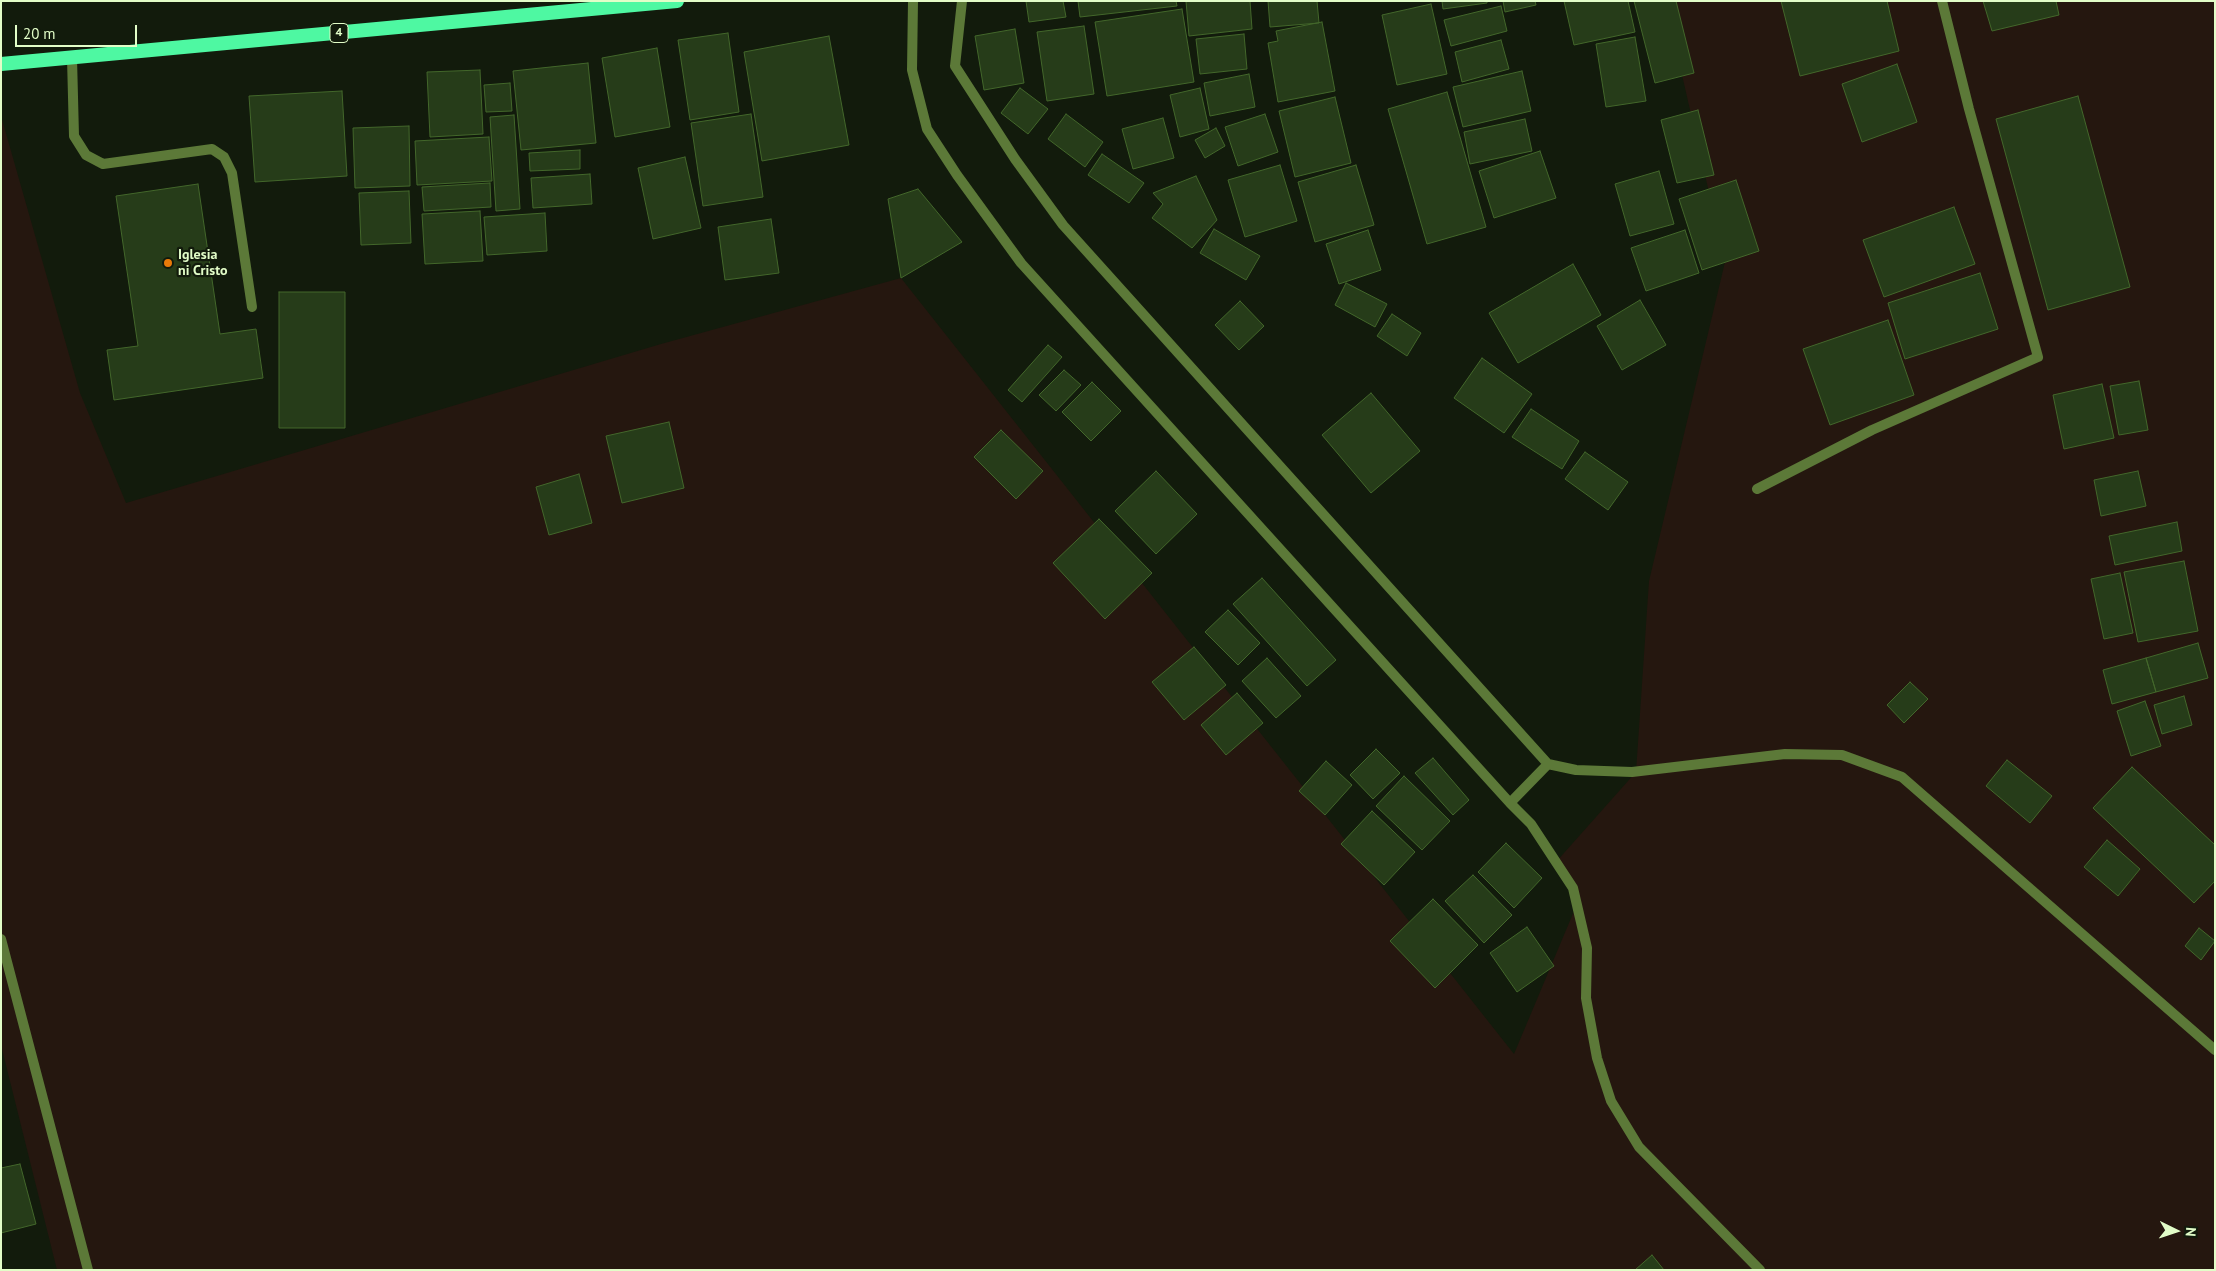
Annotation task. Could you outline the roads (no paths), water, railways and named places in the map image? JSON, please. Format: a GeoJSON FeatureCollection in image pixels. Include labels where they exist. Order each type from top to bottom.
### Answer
{"type":"FeatureCollection","features":[{"type":"Feature","properties":{"kind":"highway","name":"4"},"geometry":{"type":"LineString","coordinates":[[1,64],[677,1]]}},
{"type":"Feature","properties":{"kind":"street"},"geometry":{"type":"LineString","coordinates":[[913,1],[912,70],[927,129],[957,176],[1021,263],[1531,824],[1573,888],[1587,948],[1586,998],[1597,1058],[1612,1101],[1639,1147],[1760,1270]]}},
{"type":"Feature","properties":{"kind":"street"},"geometry":{"type":"LineString","coordinates":[[962,1],[955,66],[1015,159],[1063,225],[1548,764],[1576,770],[1632,772],[1785,754],[1842,755],[1902,777],[2215,1050]]}},
{"type":"Feature","properties":{"kind":"street"},"geometry":{"type":"LineString","coordinates":[[1757,489],[1872,430],[2038,357],[1969,110],[1942,1]]}},
{"type":"Feature","properties":{"kind":"street"},"geometry":{"type":"LineString","coordinates":[[72,58],[74,136],[86,155],[103,164],[212,149],[224,157],[232,173],[252,307]]}},
{"type":"Feature","properties":{"kind":"street"},"geometry":{"type":"LineString","coordinates":[[1510,803],[1548,764]]}},
{"type":"Feature","properties":{"kind":"street"},"geometry":{"type":"LineString","coordinates":[[1,939],[6,971],[88,1270]]}},
{"type":"Feature","properties":{"kind":"place","name":"Iglesia ni Cristo"},"geometry":{"type":"Point","coordinates":[168,263]}}]}
